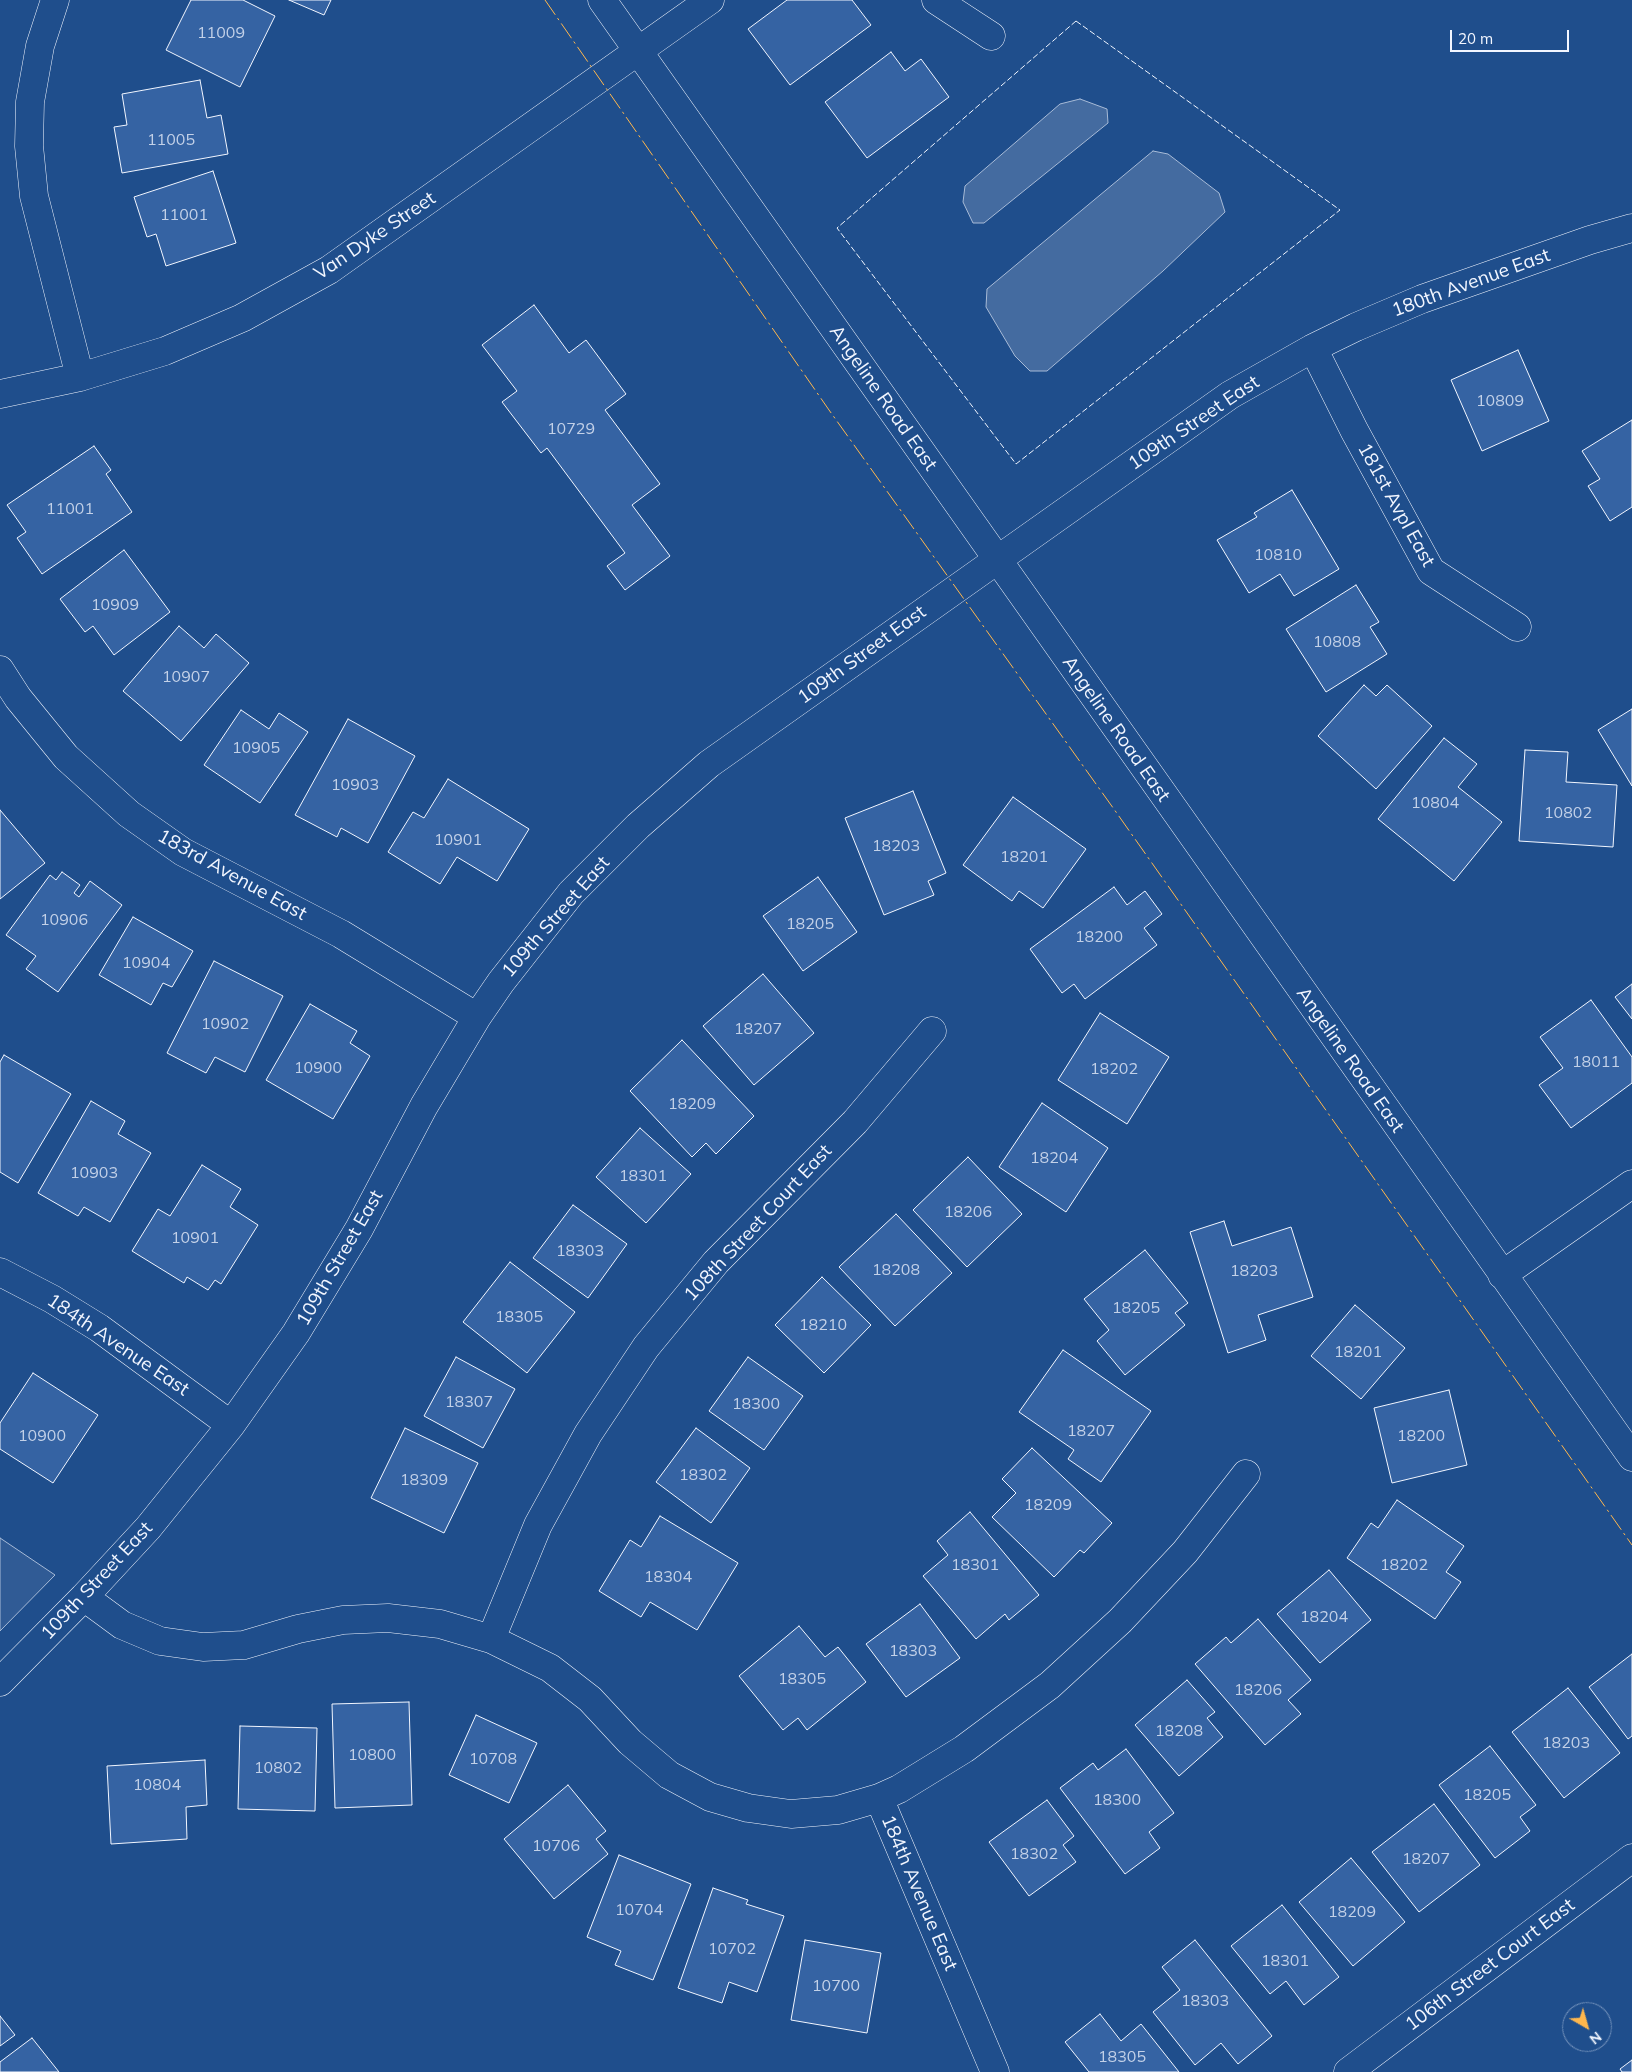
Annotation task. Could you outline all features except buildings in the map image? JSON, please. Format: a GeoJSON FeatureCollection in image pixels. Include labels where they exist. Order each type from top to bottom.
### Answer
{"type":"FeatureCollection","features":[{"type":"Feature","properties":{"kind":"street"},"geometry":{"type":"LineString","coordinates":[[55,0],[40,46],[30,102],[29,146],[34,196],[80,377]]}},
{"type":"Feature","properties":{"kind":"street","name":"Angeline Road East"},"geometry":{"type":"LineString","coordinates":[[602,0],[1632,1457]]}},
{"type":"Feature","properties":{"kind":"street","name":"Van Dyke Street"},"geometry":{"type":"LineString","coordinates":[[0,394],[80,377],[165,351],[242,318],[329,270],[710,0]]}},
{"type":"Feature","properties":{"kind":"street"},"geometry":{"type":"LineString","coordinates":[[936,0],[991,36]]}},
{"type":"Feature","properties":{"kind":"street","name":"180th Avenue East"},"geometry":{"type":"LineString","coordinates":[[1313,348],[1356,327],[1422,299],[1590,240],[1632,228]]}},
{"type":"Feature","properties":{"kind":"street","name":"109th Street East"},"geometry":{"type":"LineString","coordinates":[[0,1682],[84,1597],[148,1528],[231,1425],[296,1333],[354,1237],[424,1106],[477,1017],[501,982],[572,894],[638,826],[709,764],[996,559],[1230,395],[1313,348]]}},
{"type":"Feature","properties":{"kind":"street","name":"181st Avpl East"},"geometry":{"type":"LineString","coordinates":[[1313,348],[1354,430],[1431,571],[1517,627]]}},
{"type":"Feature","properties":{"kind":"street","name":"183rd Avenue East"},"geometry":{"type":"LineString","coordinates":[[0,670],[18,698],[66,757],[128,814],[183,852],[341,934],[477,1017]]}},
{"type":"Feature","properties":{"kind":"street","name":"108th Street Court East"},"geometry":{"type":"LineString","coordinates":[[491,1639],[538,1526],[588,1434],[646,1347],[716,1262],[855,1122],[932,1031]]}},
{"type":"Feature","properties":{"kind":"street"},"geometry":{"type":"LineString","coordinates":[[1502,1275],[1632,1184]]}},
{"type":"Feature","properties":{"kind":"street","name":"184th Avenue East"},"geometry":{"type":"LineString","coordinates":[[0,1272],[52,1299],[99,1328],[231,1425]]}},
{"type":"Feature","properties":{"kind":"street"},"geometry":{"type":"LineString","coordinates":[[879,1798],[899,1789],[964,1749],[1057,1678],[1120,1621],[1178,1559],[1246,1474]]}},
{"type":"Feature","properties":{"kind":"street","name":"184th Avenue East"},"geometry":{"type":"LineString","coordinates":[[84,1597],[122,1625],[160,1641],[203,1648],[244,1645],[298,1629],[343,1620],[388,1618],[440,1624],[491,1639],[550,1668],[590,1699],[630,1742],[669,1775],[710,1797],[748,1808],[791,1814],[838,1810],[879,1798],[995,2072]]}},
{"type":"Feature","properties":{"kind":"street","name":"106th Street Court East"},"geometry":{"type":"LineString","coordinates":[[1348,2072],[1632,1858]]}},
{"type":"Feature","properties":{"kind":"shaded area"},"geometry":{"type":"Polygon","coordinates":[[[1080,99],[1107,109],[1108,123],[984,223],[973,223],[963,202],[965,186],[1060,104],[1080,99]]]}},
{"type":"Feature","properties":{"kind":"shaded area"},"geometry":{"type":"Polygon","coordinates":[[[1153,151],[1168,154],[1219,193],[1225,212],[1163,271],[1047,371],[1030,371],[1015,356],[986,307],[987,289],[1153,151]]]}},
{"type":"Feature","properties":{"kind":"shaded area"},"geometry":{"type":"Polygon","coordinates":[[[0,1538],[55,1575],[0,1631],[0,1538]]]}},
{"type":"Feature","properties":{"kind":"fence"},"geometry":{"type":"LineString","coordinates":[[1076,21],[1340,210],[1016,464],[837,228],[1076,21]]}},
{"type":"Feature","properties":{"kind":"power"},"geometry":{"type":"LineString","coordinates":[[545,0],[829,410],[1116,812],[1632,1545]]}}]}
